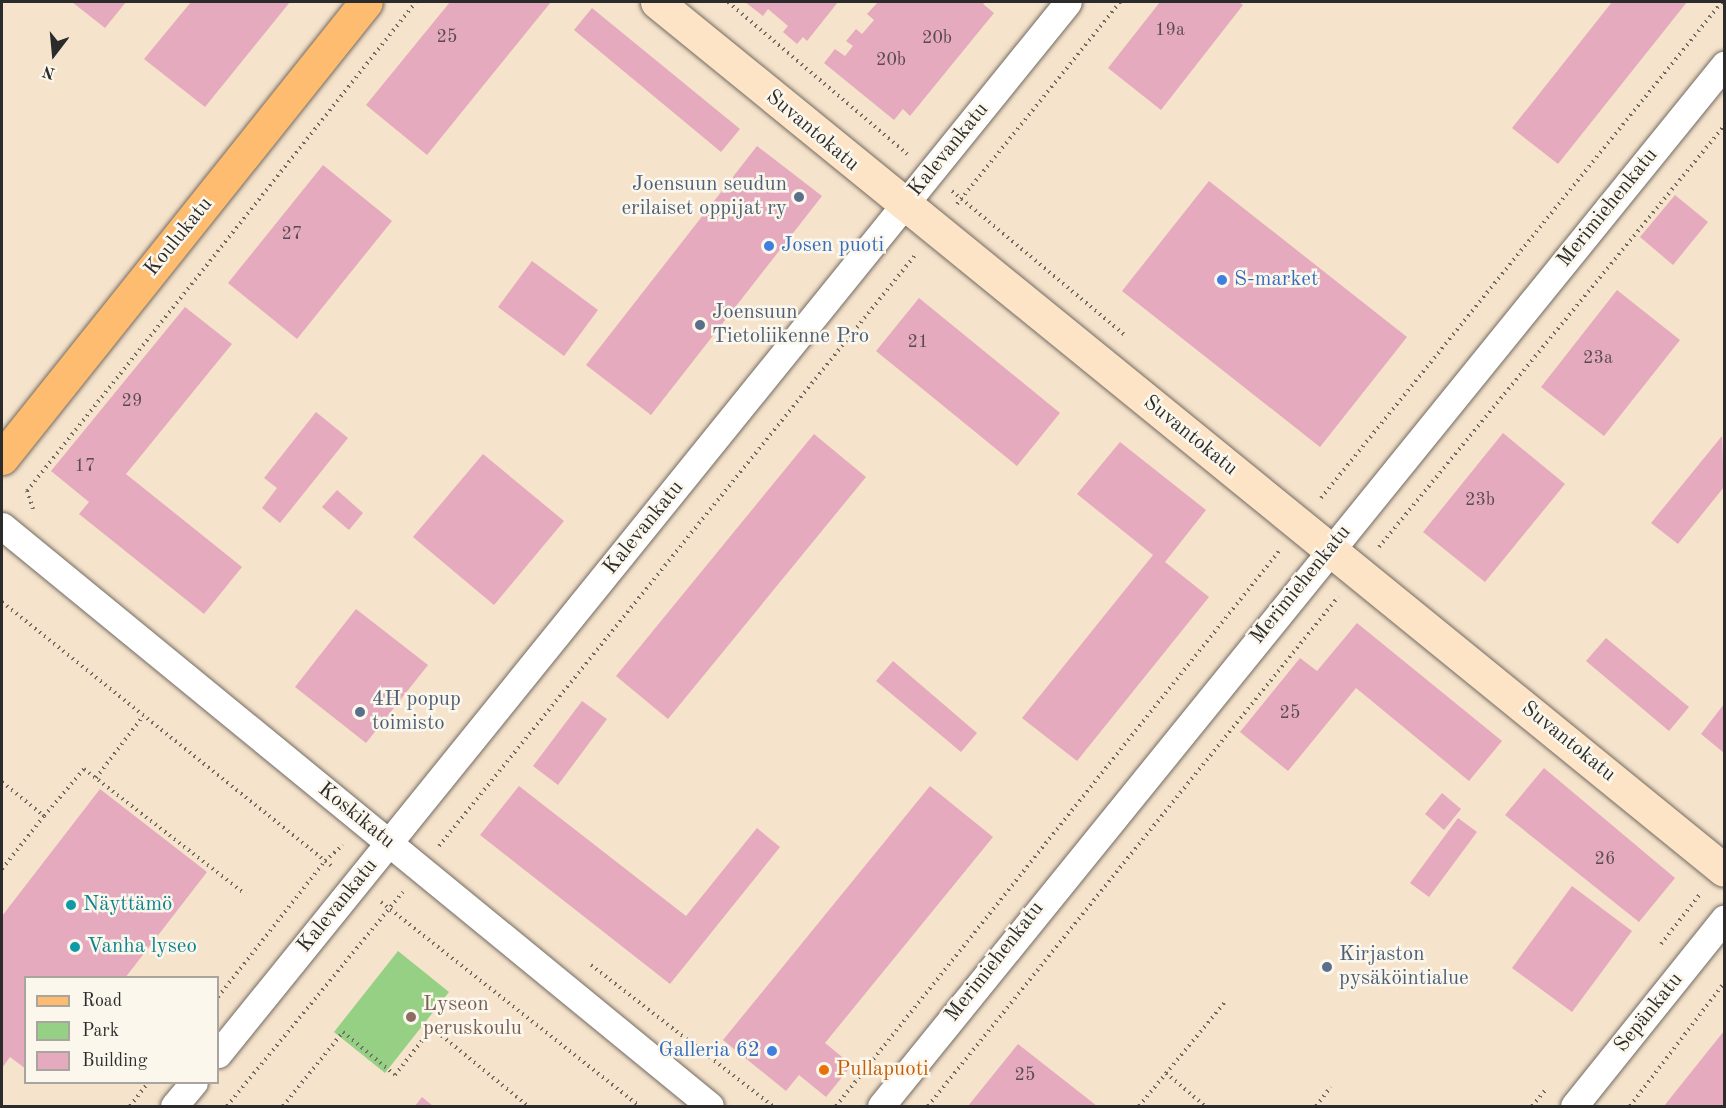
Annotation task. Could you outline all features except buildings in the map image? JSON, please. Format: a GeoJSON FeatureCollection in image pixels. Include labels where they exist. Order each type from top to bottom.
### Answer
{"type":"FeatureCollection","features":[{"type":"Feature","properties":{"kind":"main road","name":"Suvantokatu"},"geometry":{"type":"LineString","coordinates":[[657,2],[904,206],[1330,548],[1725,870]]}},
{"type":"Feature","properties":{"kind":"main road","name":"Koulukatu"},"geometry":{"type":"LineString","coordinates":[[2,458],[365,6]]}},
{"type":"Feature","properties":{"kind":"street","name":"Kalevankatu"},"geometry":{"type":"LineString","coordinates":[[219,1053],[1068,2]]}},
{"type":"Feature","properties":{"kind":"street","name":"Merimiehenkatu"},"geometry":{"type":"LineString","coordinates":[[880,1107],[1330,548],[1725,65]]}},
{"type":"Feature","properties":{"kind":"street","name":"Koskikatu"},"geometry":{"type":"LineString","coordinates":[[9,532],[710,1107]]}},
{"type":"Feature","properties":{"kind":"street","name":"Sepänkatu"},"geometry":{"type":"LineString","coordinates":[[1574,1107],[1725,919]]}},
{"type":"Feature","properties":{"kind":"street"},"geometry":{"type":"LineString","coordinates":[[174,1107],[193,1084]]}},
{"type":"Feature","properties":{"kind":"path"},"geometry":{"type":"LineString","coordinates":[[9,532],[35,515],[27,491],[416,2]]}},
{"type":"Feature","properties":{"kind":"path"},"geometry":{"type":"LineString","coordinates":[[728,2],[930,174],[1127,337]]}},
{"type":"Feature","properties":{"kind":"path"},"geometry":{"type":"LineString","coordinates":[[227,1107],[1120,2]]}},
{"type":"Feature","properties":{"kind":"path"},"geometry":{"type":"LineString","coordinates":[[836,1107],[1300,524],[1722,2]]}},
{"type":"Feature","properties":{"kind":"path"},"geometry":{"type":"LineString","coordinates":[[928,1107],[1359,572],[1725,126]]}},
{"type":"Feature","properties":{"kind":"path"},"geometry":{"type":"LineString","coordinates":[[1312,490],[1321,498]]}},
{"type":"Feature","properties":{"kind":"path"},"geometry":{"type":"LineString","coordinates":[[2,602],[639,1107]]}},
{"type":"Feature","properties":{"kind":"path"},"geometry":{"type":"LineString","coordinates":[[96,778],[143,716]]}},
{"type":"Feature","properties":{"kind":"path"},"geometry":{"type":"LineString","coordinates":[[2,868],[84,769],[245,894]]}},
{"type":"Feature","properties":{"kind":"path"},"geometry":{"type":"LineString","coordinates":[[2,782],[44,816]]}},
{"type":"Feature","properties":{"kind":"path"},"geometry":{"type":"LineString","coordinates":[[1630,1107],[1725,983]]}},
{"type":"Feature","properties":{"kind":"path"},"geometry":{"type":"LineString","coordinates":[[1138,1107],[1225,1002]]}},
{"type":"Feature","properties":{"kind":"path"},"geometry":{"type":"LineString","coordinates":[[283,1107],[343,1032],[394,1075],[432,1028],[528,1107]]}},
{"type":"Feature","properties":{"kind":"path"},"geometry":{"type":"LineString","coordinates":[[1166,1073],[1205,1107]]}},
{"type":"Feature","properties":{"kind":"path"},"geometry":{"type":"LineString","coordinates":[[130,1107],[148,1084]]}},
{"type":"Feature","properties":{"kind":"path"},"geometry":{"type":"LineString","coordinates":[[1316,1107],[1331,1087]]}},
{"type":"Feature","properties":{"kind":"green space"},"geometry":{"type":"Polygon","coordinates":[[[398,951],[449,992],[385,1073],[334,1032],[398,951]]]}},
{"type":"Feature","properties":{"kind":"place","name":"Joensuun seudun erilaiset oppijat ry"},"geometry":{"type":"Point","coordinates":[799,197]}},
{"type":"Feature","properties":{"kind":"place","name":"Josen puoti"},"geometry":{"type":"Point","coordinates":[769,246]}},
{"type":"Feature","properties":{"kind":"place","name":"S-market"},"geometry":{"type":"Point","coordinates":[1222,280]}},
{"type":"Feature","properties":{"kind":"place","name":"Joensuun Tietoliikenne Pro"},"geometry":{"type":"Point","coordinates":[700,325]}},
{"type":"Feature","properties":{"kind":"place","name":"4H popup toimisto"},"geometry":{"type":"Point","coordinates":[360,712]}},
{"type":"Feature","properties":{"kind":"place","name":"Näyttämö"},"geometry":{"type":"Point","coordinates":[71,905]}},
{"type":"Feature","properties":{"kind":"place","name":"Vanha lyseo"},"geometry":{"type":"Point","coordinates":[75,947]}},
{"type":"Feature","properties":{"kind":"place","name":"Kirjaston pysäköintialue"},"geometry":{"type":"Point","coordinates":[1327,967]}},
{"type":"Feature","properties":{"kind":"place","name":"Lyseon peruskoulu"},"geometry":{"type":"Point","coordinates":[411,1017]}},
{"type":"Feature","properties":{"kind":"place","name":"Galleria 62"},"geometry":{"type":"Point","coordinates":[772,1051]}},
{"type":"Feature","properties":{"kind":"place","name":"Pullapuoti"},"geometry":{"type":"Point","coordinates":[824,1070]}}]}
